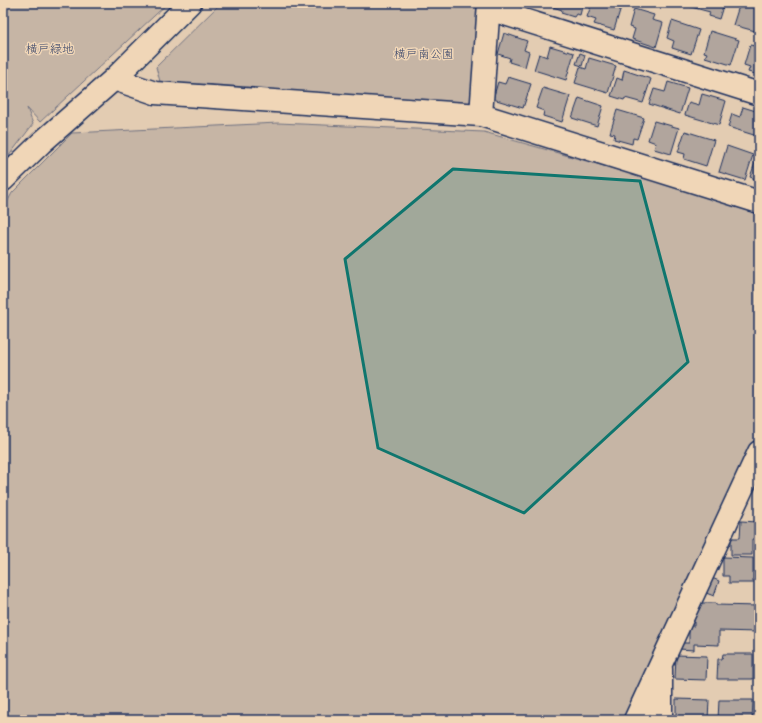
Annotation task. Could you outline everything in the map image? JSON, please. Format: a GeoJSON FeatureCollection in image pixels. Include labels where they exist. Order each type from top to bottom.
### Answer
{"type":"FeatureCollection","features":[{"type":"Feature","properties":{"kind":"street"},"geometry":{"type":"LineString","coordinates":[[3,180],[41,143],[114,79],[190,3]]}},
{"type":"Feature","properties":{"kind":"street"},"geometry":{"type":"LineString","coordinates":[[481,115],[489,6],[759,94]]}},
{"type":"Feature","properties":{"kind":"street"},"geometry":{"type":"LineString","coordinates":[[114,79],[155,93],[481,115],[759,202]]}},
{"type":"Feature","properties":{"kind":"street"},"geometry":{"type":"LineString","coordinates":[[635,720],[759,452]]}},
{"type":"Feature","properties":{"kind":"street"},"geometry":{"type":"LineString","coordinates":[[661,720],[662,662]]}},
{"type":"Feature","properties":{"kind":"highlighted area"},"geometry":{"type":"Polygon","coordinates":[[[453,169],[640,181],[688,362],[524,513],[378,448],[345,259],[453,169]]]}},
{"type":"Feature","properties":{"kind":"green space","name":"横戸緑地"},"geometry":{"type":"Polygon","coordinates":[[[3,3],[168,3],[40,122],[27,108],[33,124],[8,157],[3,161],[3,3]]]}},
{"type":"Feature","properties":{"kind":"green space","name":"横戸南公園"},"geometry":{"type":"Polygon","coordinates":[[[221,3],[479,3],[473,108],[161,85],[156,67],[221,3]]]}},
{"type":"Feature","properties":{"kind":"green space"},"geometry":{"type":"Polygon","coordinates":[[[278,123],[484,132],[759,210],[759,432],[627,720],[3,720],[3,210],[12,193],[72,133],[278,123]]]}},
{"type":"Feature","properties":{"kind":"building"},"geometry":{"type":"Polygon","coordinates":[[[555,3],[583,3],[580,15],[576,14],[574,17],[561,13],[562,10],[553,7],[555,3]]]}},
{"type":"Feature","properties":{"kind":"building"},"geometry":{"type":"Polygon","coordinates":[[[592,3],[608,3],[621,7],[614,30],[594,24],[596,20],[587,17],[592,3]]]}},
{"type":"Feature","properties":{"kind":"building"},"geometry":{"type":"Polygon","coordinates":[[[693,3],[724,3],[719,19],[709,16],[710,12],[691,7],[693,3]]]}},
{"type":"Feature","properties":{"kind":"building"},"geometry":{"type":"Polygon","coordinates":[[[740,3],[759,4],[759,17],[755,31],[733,25],[740,3]]]}},
{"type":"Feature","properties":{"kind":"building"},"geometry":{"type":"Polygon","coordinates":[[[634,9],[654,15],[652,20],[663,23],[656,47],[632,39],[635,29],[629,27],[634,9]]]}},
{"type":"Feature","properties":{"kind":"building"},"geometry":{"type":"Polygon","coordinates":[[[672,21],[699,30],[691,54],[672,48],[674,41],[667,38],[672,21]]]}},
{"type":"Feature","properties":{"kind":"building"},"geometry":{"type":"Polygon","coordinates":[[[710,31],[739,40],[731,65],[705,57],[707,53],[704,52],[710,31]]]}},
{"type":"Feature","properties":{"kind":"building"},"geometry":{"type":"Polygon","coordinates":[[[504,33],[527,41],[524,50],[529,52],[525,67],[509,62],[510,58],[498,54],[504,33]]]}},
{"type":"Feature","properties":{"kind":"building"},"geometry":{"type":"Polygon","coordinates":[[[750,45],[759,47],[759,75],[748,72],[750,67],[744,65],[750,45]]]}},
{"type":"Feature","properties":{"kind":"building"},"geometry":{"type":"Polygon","coordinates":[[[550,46],[574,53],[566,80],[534,70],[539,54],[547,57],[550,46]]]}},
{"type":"Feature","properties":{"kind":"building"},"geometry":{"type":"Polygon","coordinates":[[[580,53],[585,55],[582,66],[576,64],[580,53]]]}},
{"type":"Feature","properties":{"kind":"building"},"geometry":{"type":"Polygon","coordinates":[[[589,58],[616,66],[608,93],[575,83],[580,67],[586,69],[589,58]]]}},
{"type":"Feature","properties":{"kind":"building"},"geometry":{"type":"Polygon","coordinates":[[[624,70],[651,79],[643,103],[611,96],[617,78],[622,80],[624,70]]]}},
{"type":"Feature","properties":{"kind":"building"},"geometry":{"type":"Polygon","coordinates":[[[508,77],[531,84],[523,108],[493,99],[498,82],[505,84],[508,77]]]}},
{"type":"Feature","properties":{"kind":"building"},"geometry":{"type":"Polygon","coordinates":[[[668,82],[688,88],[680,114],[649,104],[654,89],[665,92],[668,82]]]}},
{"type":"Feature","properties":{"kind":"building"},"geometry":{"type":"Polygon","coordinates":[[[543,88],[570,96],[562,122],[543,116],[544,111],[536,108],[543,88]]]}},
{"type":"Feature","properties":{"kind":"building"},"geometry":{"type":"Polygon","coordinates":[[[702,94],[726,101],[719,125],[685,115],[689,102],[699,105],[702,94]]]}},
{"type":"Feature","properties":{"kind":"building"},"geometry":{"type":"Polygon","coordinates":[[[579,98],[603,106],[597,126],[572,118],[579,98]]]}},
{"type":"Feature","properties":{"kind":"building"},"geometry":{"type":"Polygon","coordinates":[[[743,107],[759,112],[759,130],[757,136],[728,127],[732,114],[740,117],[743,107]]]}},
{"type":"Feature","properties":{"kind":"building"},"geometry":{"type":"Polygon","coordinates":[[[617,110],[644,118],[637,139],[633,138],[632,144],[614,139],[615,134],[610,133],[617,110]]]}},
{"type":"Feature","properties":{"kind":"building"},"geometry":{"type":"Polygon","coordinates":[[[654,121],[679,128],[671,154],[654,149],[656,143],[648,140],[654,121]]]}},
{"type":"Feature","properties":{"kind":"building"},"geometry":{"type":"Polygon","coordinates":[[[685,131],[714,140],[706,166],[684,159],[685,154],[678,152],[685,131]]]}},
{"type":"Feature","properties":{"kind":"building"},"geometry":{"type":"Polygon","coordinates":[[[727,146],[753,155],[745,180],[719,172],[727,146]]]}},
{"type":"Feature","properties":{"kind":"building"},"geometry":{"type":"Polygon","coordinates":[[[758,154],[759,186],[756,186],[758,180],[750,177],[758,154]]]}},
{"type":"Feature","properties":{"kind":"building"},"geometry":{"type":"Polygon","coordinates":[[[741,521],[758,522],[758,539],[752,539],[752,555],[731,555],[731,538],[740,538],[741,521]]]}},
{"type":"Feature","properties":{"kind":"building"},"geometry":{"type":"Polygon","coordinates":[[[723,557],[753,558],[753,583],[729,583],[729,576],[723,576],[723,557]]]}},
{"type":"Feature","properties":{"kind":"building"},"geometry":{"type":"Polygon","coordinates":[[[712,578],[719,581],[714,596],[706,593],[712,578]]]}},
{"type":"Feature","properties":{"kind":"building"},"geometry":{"type":"Polygon","coordinates":[[[698,603],[758,606],[758,632],[719,631],[719,645],[694,644],[694,650],[679,649],[679,643],[689,643],[689,626],[694,626],[694,610],[698,603]]]}},
{"type":"Feature","properties":{"kind":"building"},"geometry":{"type":"Polygon","coordinates":[[[723,654],[753,654],[753,679],[717,679],[718,659],[722,659],[723,654]]]}},
{"type":"Feature","properties":{"kind":"building"},"geometry":{"type":"Polygon","coordinates":[[[676,655],[707,656],[706,680],[675,679],[676,655]]]}},
{"type":"Feature","properties":{"kind":"building"},"geometry":{"type":"Polygon","coordinates":[[[676,699],[709,700],[708,720],[676,720],[676,699]]]}},
{"type":"Feature","properties":{"kind":"building"},"geometry":{"type":"Polygon","coordinates":[[[719,700],[753,700],[752,720],[718,720],[719,700]]]}}]}
